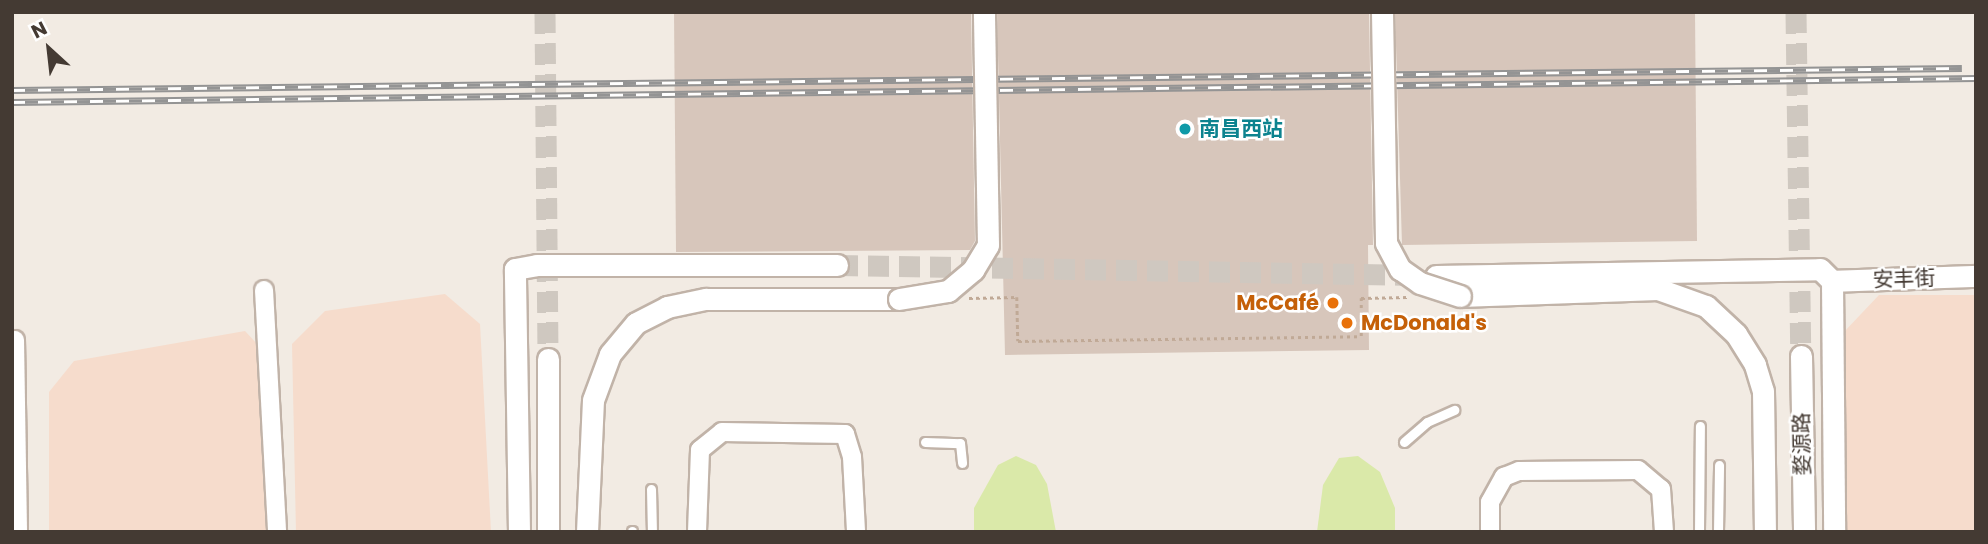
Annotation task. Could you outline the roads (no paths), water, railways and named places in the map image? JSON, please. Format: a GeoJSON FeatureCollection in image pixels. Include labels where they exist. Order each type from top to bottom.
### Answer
{"type":"FeatureCollection","features":[{"type":"Feature","properties":{"kind":"street"},"geometry":{"type":"LineString","coordinates":[[587,532],[593,400],[610,354],[636,323],[667,307],[706,299],[899,299],[948,291],[973,270],[988,245],[984,12]]}},
{"type":"Feature","properties":{"kind":"street"},"geometry":{"type":"LineString","coordinates":[[1382,12],[1387,243],[1400,269],[1420,283],[1460,296],[1658,289],[1706,306],[1736,334],[1755,365],[1763,391],[1765,532]]}},
{"type":"Feature","properties":{"kind":"street"},"geometry":{"type":"LineString","coordinates":[[519,532],[515,269],[537,265],[837,265]]}},
{"type":"Feature","properties":{"kind":"street"},"geometry":{"type":"LineString","coordinates":[[1436,276],[1820,269],[1832,281],[1834,532]]}},
{"type":"Feature","properties":{"kind":"street","name":"安丰街"},"geometry":{"type":"LineString","coordinates":[[1832,281],[1976,276]]}},
{"type":"Feature","properties":{"kind":"street"},"geometry":{"type":"LineString","coordinates":[[264,290],[277,532]]}},
{"type":"Feature","properties":{"kind":"street"},"geometry":{"type":"LineString","coordinates":[[15,340],[18,532]]}},
{"type":"Feature","properties":{"kind":"street","name":"婺源路"},"geometry":{"type":"LineString","coordinates":[[1801,356],[1804,532]]}},
{"type":"Feature","properties":{"kind":"street"},"geometry":{"type":"LineString","coordinates":[[548,359],[548,532]]}},
{"type":"Feature","properties":{"kind":"street"},"geometry":{"type":"LineString","coordinates":[[697,532],[700,450],[722,432],[845,434],[852,457],[856,532]]}},
{"type":"Feature","properties":{"kind":"street"},"geometry":{"type":"LineString","coordinates":[[1490,532],[1490,502],[1504,477],[1519,471],[1638,470],[1652,477],[1661,489],[1664,532]]}},
{"type":"Feature","properties":{"kind":"lane"},"geometry":{"type":"LineString","coordinates":[[1404,442],[1427,422],[1454,410]]}},
{"type":"Feature","properties":{"kind":"lane"},"geometry":{"type":"LineString","coordinates":[[1699,532],[1700,426]]}},
{"type":"Feature","properties":{"kind":"lane"},"geometry":{"type":"LineString","coordinates":[[925,442],[960,443],[962,463]]}},
{"type":"Feature","properties":{"kind":"lane"},"geometry":{"type":"LineString","coordinates":[[1718,532],[1719,465]]}},
{"type":"Feature","properties":{"kind":"lane"},"geometry":{"type":"LineString","coordinates":[[651,489],[652,532]]}},
{"type":"Feature","properties":{"kind":"tunnel"},"geometry":{"type":"LineString","coordinates":[[545,12],[548,359]]}},
{"type":"Feature","properties":{"kind":"tunnel"},"geometry":{"type":"LineString","coordinates":[[1796,12],[1801,356]]}},
{"type":"Feature","properties":{"kind":"tunnel"},"geometry":{"type":"LineString","coordinates":[[837,265],[1419,275]]}},
{"type":"Feature","properties":{"kind":"railway"},"geometry":{"type":"LineString","coordinates":[[12,90],[1962,68]]}},
{"type":"Feature","properties":{"kind":"railway"},"geometry":{"type":"LineString","coordinates":[[12,102],[1976,78]]}},
{"type":"Feature","properties":{"kind":"place","name":"南昌西站"},"geometry":{"type":"Point","coordinates":[1185,129]}},
{"type":"Feature","properties":{"kind":"place","name":"McCafé"},"geometry":{"type":"Point","coordinates":[1333,303]}},
{"type":"Feature","properties":{"kind":"place","name":"McDonald's"},"geometry":{"type":"Point","coordinates":[1347,323]}}]}
